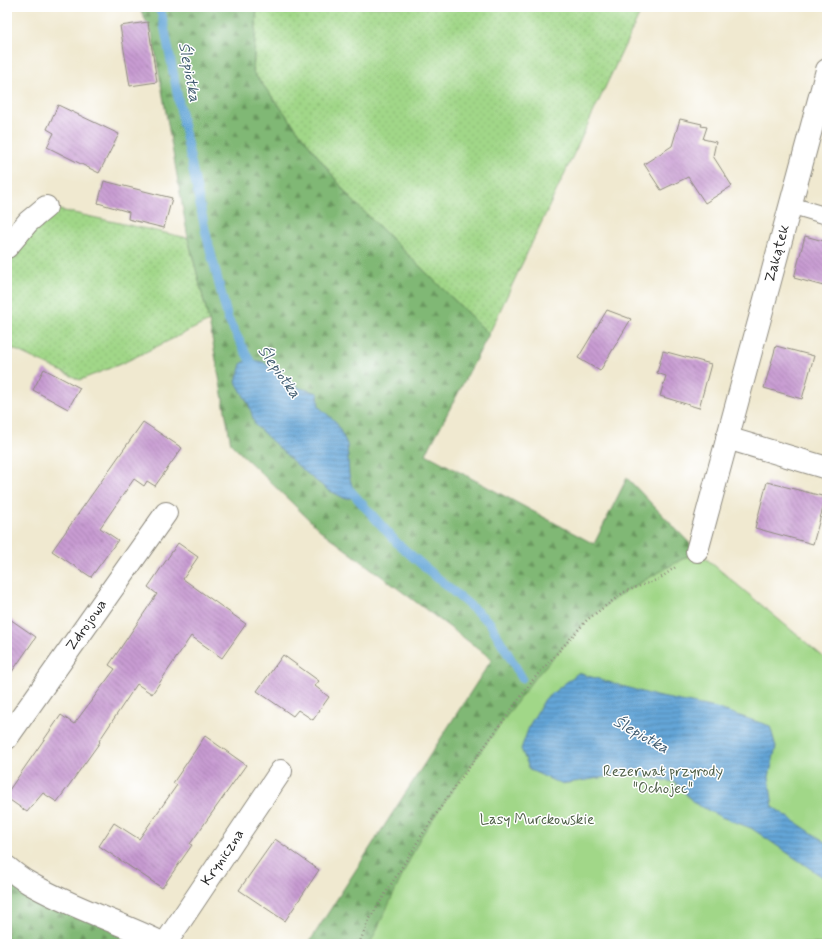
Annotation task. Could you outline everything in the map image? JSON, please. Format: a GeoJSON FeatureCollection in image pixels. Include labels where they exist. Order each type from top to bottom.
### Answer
{"type":"FeatureCollection","features":[{"type":"Feature","properties":{"kind":"street","name":"Zakątek"},"geometry":{"type":"LineString","coordinates":[[697,551],[827,70]]}},
{"type":"Feature","properties":{"kind":"street"},"geometry":{"type":"LineString","coordinates":[[7,247],[28,222],[46,207]]}},
{"type":"Feature","properties":{"kind":"street"},"geometry":{"type":"LineString","coordinates":[[727,438],[827,468]]}},
{"type":"Feature","properties":{"kind":"street","name":"Zdrojowa"},"geometry":{"type":"LineString","coordinates":[[7,738],[166,513]]}},
{"type":"Feature","properties":{"kind":"street","name":"Kryniczna"},"geometry":{"type":"LineString","coordinates":[[7,868],[29,883],[76,907],[164,944],[281,771]]}},
{"type":"Feature","properties":{"kind":"lane"},"geometry":{"type":"LineString","coordinates":[[790,205],[827,216]]}},
{"type":"Feature","properties":{"kind":"path"},"geometry":{"type":"LineString","coordinates":[[359,944],[369,920],[420,838],[449,795],[533,680],[588,620],[624,592],[659,579],[697,551]]}},
{"type":"Feature","properties":{"kind":"green space","name":"Lasy Murckowskie"},"geometry":{"type":"Polygon","coordinates":[[[139,7],[257,7],[253,72],[350,198],[489,334],[426,454],[594,544],[627,478],[697,551],[624,592],[588,620],[533,680],[827,944],[308,944],[492,659],[321,531],[231,444],[209,321],[188,238],[152,33],[139,7]]]}},
{"type":"Feature","properties":{"kind":"green space"},"geometry":{"type":"Polygon","coordinates":[[[257,7],[643,7],[489,334],[350,198],[253,72],[257,7]]]}},
{"type":"Feature","properties":{"kind":"green space"},"geometry":{"type":"Polygon","coordinates":[[[46,207],[188,238],[209,321],[123,363],[80,380],[7,346],[7,247],[46,207]]]}},
{"type":"Feature","properties":{"kind":"green space","name":"Rezerwat przyrody \"Ochojec\""},"geometry":{"type":"Polygon","coordinates":[[[697,551],[827,660],[827,944],[370,944],[420,838],[449,795],[533,680],[587,620],[624,592],[697,551]]]}},
{"type":"Feature","properties":{"kind":"green space"},"geometry":{"type":"Polygon","coordinates":[[[7,867],[164,944],[7,944],[7,867]]]}},
{"type":"Feature","properties":{"kind":"water"},"geometry":{"type":"Polygon","coordinates":[[[249,359],[263,362],[300,388],[318,393],[319,407],[336,422],[347,444],[349,475],[355,497],[346,499],[328,490],[296,464],[255,425],[249,405],[236,382],[241,364],[249,359]]]}},
{"type":"Feature","properties":{"kind":"water"},"geometry":{"type":"Polygon","coordinates":[[[578,673],[656,696],[716,708],[770,726],[776,747],[769,777],[773,807],[827,843],[827,880],[751,828],[721,817],[694,803],[675,782],[625,774],[561,784],[530,770],[521,749],[530,724],[545,699],[578,673]]]}},
{"type":"Feature","properties":{"kind":"building"},"geometry":{"type":"Polygon","coordinates":[[[148,22],[157,82],[130,86],[120,26],[148,22]]]}},
{"type":"Feature","properties":{"kind":"building"},"geometry":{"type":"Polygon","coordinates":[[[58,105],[119,134],[99,173],[47,147],[54,133],[47,129],[58,105]]]}},
{"type":"Feature","properties":{"kind":"building"},"geometry":{"type":"Polygon","coordinates":[[[680,119],[702,124],[701,126],[707,127],[703,139],[716,142],[713,156],[732,186],[705,203],[688,177],[661,190],[644,164],[672,146],[680,119]]]}},
{"type":"Feature","properties":{"kind":"building"},"geometry":{"type":"Polygon","coordinates":[[[104,181],[172,198],[164,228],[128,219],[129,212],[98,203],[104,181]]]}},
{"type":"Feature","properties":{"kind":"building"},"geometry":{"type":"Polygon","coordinates":[[[805,236],[827,242],[827,287],[794,278],[805,236]]]}},
{"type":"Feature","properties":{"kind":"building"},"geometry":{"type":"Polygon","coordinates":[[[607,310],[631,319],[600,371],[578,358],[607,310]]]}},
{"type":"Feature","properties":{"kind":"building"},"geometry":{"type":"Polygon","coordinates":[[[776,346],[814,356],[802,399],[764,388],[776,346]]]}},
{"type":"Feature","properties":{"kind":"building"},"geometry":{"type":"Polygon","coordinates":[[[663,351],[711,364],[699,408],[660,396],[666,376],[657,373],[663,351]]]}},
{"type":"Feature","properties":{"kind":"building"},"geometry":{"type":"Polygon","coordinates":[[[44,369],[80,388],[68,409],[33,390],[44,369]]]}},
{"type":"Feature","properties":{"kind":"building"},"geometry":{"type":"Polygon","coordinates":[[[143,422],[182,448],[155,486],[147,481],[144,486],[134,479],[100,528],[118,540],[91,577],[52,551],[143,422]]]}},
{"type":"Feature","properties":{"kind":"building"},"geometry":{"type":"Polygon","coordinates":[[[767,482],[826,497],[813,544],[755,528],[767,482]]]}},
{"type":"Feature","properties":{"kind":"building"},"geometry":{"type":"Polygon","coordinates":[[[178,543],[198,557],[183,579],[246,624],[222,658],[191,636],[152,694],[137,684],[99,741],[100,742],[57,802],[43,793],[27,812],[7,798],[7,793],[61,715],[74,724],[115,669],[109,665],[157,594],[148,587],[178,543]]]}},
{"type":"Feature","properties":{"kind":"building"},"geometry":{"type":"Polygon","coordinates":[[[7,617],[36,637],[7,679],[7,617]]]}},
{"type":"Feature","properties":{"kind":"building"},"geometry":{"type":"Polygon","coordinates":[[[283,655],[319,681],[315,686],[329,697],[313,720],[298,710],[293,716],[257,691],[283,655]]]}},
{"type":"Feature","properties":{"kind":"building"},"geometry":{"type":"Polygon","coordinates":[[[205,736],[246,765],[190,844],[192,845],[162,888],[99,846],[114,823],[139,839],[177,785],[173,783],[205,736]]]}},
{"type":"Feature","properties":{"kind":"building"},"geometry":{"type":"Polygon","coordinates":[[[275,839],[319,870],[285,921],[239,890],[275,839]]]}},
{"type":"Feature","properties":{"kind":"waterway","name":"Ślepiotka"},"geometry":{"type":"LineString","coordinates":[[158,7],[162,15],[206,234],[228,319],[249,359],[256,368]]}},
{"type":"Feature","properties":{"kind":"waterway","name":"Ślepiotka"},"geometry":{"type":"LineString","coordinates":[[348,488],[398,544],[490,623],[522,678]]}}]}
